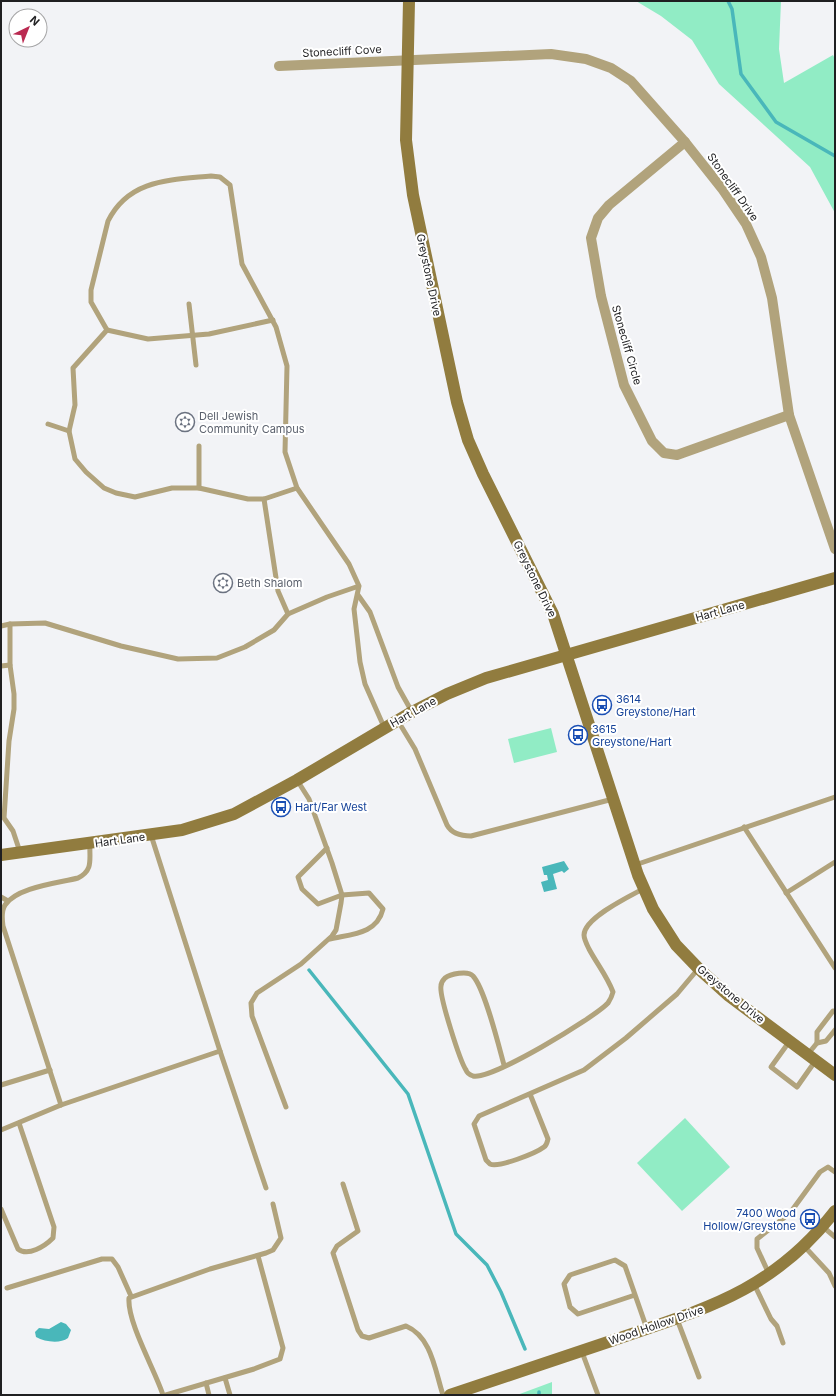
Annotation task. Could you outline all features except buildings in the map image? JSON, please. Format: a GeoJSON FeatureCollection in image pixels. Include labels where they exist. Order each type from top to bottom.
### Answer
{"type":"FeatureCollection","features":[{"type":"Feature","properties":{"kind":"street","name":"Greystone Drive"},"geometry":{"type":"LineString","coordinates":[[409,1],[406,140],[413,195],[457,402],[468,440],[483,474],[553,614],[635,866],[653,909],[676,945],[699,969],[729,996],[835,1075]]}},
{"type":"Feature","properties":{"kind":"street","name":"Stonecliff Drive"},"geometry":{"type":"LineString","coordinates":[[407,60],[551,54],[586,59],[610,68],[631,81],[685,142],[723,190],[746,224],[761,257],[772,298],[789,415],[835,549]]}},
{"type":"Feature","properties":{"kind":"street","name":"Stonecliff Cove"},"geometry":{"type":"LineString","coordinates":[[279,66],[407,60]]}},
{"type":"Feature","properties":{"kind":"street","name":"Stonecliff Circle"},"geometry":{"type":"LineString","coordinates":[[685,142],[609,205],[598,218],[590,238],[601,296],[624,385],[652,441],[664,453],[677,455],[789,415]]}},
{"type":"Feature","properties":{"kind":"street","name":"Hart Lane"},"geometry":{"type":"LineString","coordinates":[[1,855],[182,830],[234,814],[297,780],[412,712],[447,694],[486,678],[835,578]]}},
{"type":"Feature","properties":{"kind":"street","name":"Wood Hollow Drive"},"geometry":{"type":"LineString","coordinates":[[450,1395],[476,1391],[582,1351],[702,1310],[769,1275],[804,1246],[835,1211]]}},
{"type":"Feature","properties":{"kind":"lane"},"geometry":{"type":"LineString","coordinates":[[273,320],[251,326],[192,335],[148,338],[107,330],[90,302],[103,238],[113,211],[134,191],[159,181],[211,176],[220,177],[230,185],[242,264],[273,320],[286,366],[285,452],[297,488],[349,564],[359,586],[354,609],[365,684],[384,728]]}},
{"type":"Feature","properties":{"kind":"lane"},"geometry":{"type":"LineString","coordinates":[[189,304],[196,365]]}},
{"type":"Feature","properties":{"kind":"lane"},"geometry":{"type":"LineString","coordinates":[[107,330],[73,368],[75,405],[69,431],[75,459],[86,472],[104,488],[116,493],[135,496],[172,488],[199,488],[248,499],[264,499],[297,488]]}},
{"type":"Feature","properties":{"kind":"lane"},"geometry":{"type":"LineString","coordinates":[[48,424],[69,431]]}},
{"type":"Feature","properties":{"kind":"lane"},"geometry":{"type":"LineString","coordinates":[[199,446],[199,488]]}},
{"type":"Feature","properties":{"kind":"lane"},"geometry":{"type":"LineString","coordinates":[[264,499],[278,591],[288,614]]}},
{"type":"Feature","properties":{"kind":"lane"},"geometry":{"type":"LineString","coordinates":[[1,626],[10,624],[45,623],[121,646],[178,659],[217,658],[245,647],[274,630],[288,614],[327,597],[359,586]]}},
{"type":"Feature","properties":{"kind":"lane"},"geometry":{"type":"LineString","coordinates":[[358,595],[370,612],[398,687],[412,712]]}},
{"type":"Feature","properties":{"kind":"lane"},"geometry":{"type":"LineString","coordinates":[[10,624],[10,665],[14,694],[14,709],[8,741],[2,819],[13,831],[20,853]]}},
{"type":"Feature","properties":{"kind":"lane"},"geometry":{"type":"LineString","coordinates":[[1,666],[10,665]]}},
{"type":"Feature","properties":{"kind":"lane"},"geometry":{"type":"LineString","coordinates":[[398,720],[415,749],[447,825],[454,833],[461,836],[470,836],[613,799]]}},
{"type":"Feature","properties":{"kind":"lane"},"geometry":{"type":"LineString","coordinates":[[286,1107],[252,1016],[251,1004],[257,993],[301,964],[330,939],[336,930],[342,895],[309,799],[297,780]]}},
{"type":"Feature","properties":{"kind":"lane"},"geometry":{"type":"LineString","coordinates":[[635,866],[744,827],[835,797]]}},
{"type":"Feature","properties":{"kind":"lane"},"geometry":{"type":"LineString","coordinates":[[744,827],[835,968]]}},
{"type":"Feature","properties":{"kind":"lane"},"geometry":{"type":"LineString","coordinates":[[151,835],[220,1051],[266,1188]]}},
{"type":"Feature","properties":{"kind":"lane"},"geometry":{"type":"LineString","coordinates":[[61,1105],[2,926],[2,914],[4,905],[17,894],[78,878],[89,871],[90,843]]}},
{"type":"Feature","properties":{"kind":"lane"},"geometry":{"type":"LineString","coordinates":[[326,848],[298,877],[302,889],[318,904],[342,895],[369,892],[383,909],[380,920],[367,930],[330,939]]}},
{"type":"Feature","properties":{"kind":"lane"},"geometry":{"type":"LineString","coordinates":[[786,893],[835,862]]}},
{"type":"Feature","properties":{"kind":"lane"},"geometry":{"type":"LineString","coordinates":[[504,1065],[480,988],[473,976],[469,974],[457,974],[446,977],[441,985],[441,991],[466,1071],[471,1076],[477,1076],[504,1065],[528,1054],[577,1026],[609,1002],[613,992],[608,979],[589,949],[583,936],[590,922],[644,888]]}},
{"type":"Feature","properties":{"kind":"lane"},"geometry":{"type":"LineString","coordinates":[[1,897],[8,901]]}},
{"type":"Feature","properties":{"kind":"lane"},"geometry":{"type":"LineString","coordinates":[[530,1094],[548,1139],[547,1143],[541,1149],[500,1165],[490,1164],[486,1160],[479,1141],[474,1124],[476,1119],[484,1113],[530,1094],[590,1065],[626,1038],[677,994],[699,969]]}},
{"type":"Feature","properties":{"kind":"lane"},"geometry":{"type":"LineString","coordinates":[[790,1041],[771,1067],[797,1087],[812,1057],[817,1043],[817,1032],[833,1011],[835,1011]]}},
{"type":"Feature","properties":{"kind":"lane"},"geometry":{"type":"LineString","coordinates":[[817,1043],[826,1041],[835,1030]]}},
{"type":"Feature","properties":{"kind":"lane"},"geometry":{"type":"LineString","coordinates":[[1,1130],[61,1105],[220,1051]]}},
{"type":"Feature","properties":{"kind":"lane"},"geometry":{"type":"LineString","coordinates":[[1,1085],[50,1070]]}},
{"type":"Feature","properties":{"kind":"lane"},"geometry":{"type":"LineString","coordinates":[[1,1209],[18,1248],[21,1251],[36,1249],[45,1245],[53,1238],[54,1227],[19,1123]]}},
{"type":"Feature","properties":{"kind":"lane"},"geometry":{"type":"LineString","coordinates":[[769,1275],[757,1248],[757,1239],[790,1213],[820,1172],[828,1167],[835,1172]]}},
{"type":"Feature","properties":{"kind":"lane"},"geometry":{"type":"LineString","coordinates":[[343,1184],[358,1231],[337,1246],[333,1253],[358,1330],[362,1336],[369,1338],[406,1326],[415,1331],[427,1344],[443,1395]]}},
{"type":"Feature","properties":{"kind":"lane"},"geometry":{"type":"LineString","coordinates":[[131,1296],[210,1269],[258,1256],[273,1250],[281,1238],[273,1204]]}},
{"type":"Feature","properties":{"kind":"lane"},"geometry":{"type":"LineString","coordinates":[[822,1226],[835,1237]]}},
{"type":"Feature","properties":{"kind":"lane"},"geometry":{"type":"LineString","coordinates":[[804,1246],[829,1273],[835,1286]]}},
{"type":"Feature","properties":{"kind":"lane"},"geometry":{"type":"LineString","coordinates":[[166,1395],[225,1378],[280,1359],[283,1348],[258,1256]]}},
{"type":"Feature","properties":{"kind":"lane"},"geometry":{"type":"LineString","coordinates":[[7,1288],[102,1259],[112,1259],[118,1266],[131,1296],[129,1304],[136,1329],[163,1395]]}},
{"type":"Feature","properties":{"kind":"lane"},"geometry":{"type":"LineString","coordinates":[[635,1295],[578,1314],[570,1307],[564,1284],[570,1275],[615,1260],[625,1266],[647,1329]]}},
{"type":"Feature","properties":{"kind":"lane"},"geometry":{"type":"LineString","coordinates":[[754,1284],[771,1319],[777,1326],[783,1343]]}},
{"type":"Feature","properties":{"kind":"lane"},"geometry":{"type":"LineString","coordinates":[[677,1319],[699,1377]]}},
{"type":"Feature","properties":{"kind":"lane"},"geometry":{"type":"LineString","coordinates":[[582,1351],[598,1395]]}},
{"type":"Feature","properties":{"kind":"lane"},"geometry":{"type":"LineString","coordinates":[[225,1378],[230,1395]]}},
{"type":"Feature","properties":{"kind":"lane"},"geometry":{"type":"LineString","coordinates":[[206,1384],[208,1395]]}},
{"type":"Feature","properties":{"kind":"green space"},"geometry":{"type":"Polygon","coordinates":[[[636,1],[781,1],[779,49],[784,83],[833,55],[835,59],[835,213],[810,167],[719,84],[692,40],[661,16],[636,1]]]}},
{"type":"Feature","properties":{"kind":"green space"},"geometry":{"type":"Polygon","coordinates":[[[551,728],[557,752],[514,763],[508,739],[551,728]]]}},
{"type":"Feature","properties":{"kind":"green space"},"geometry":{"type":"Polygon","coordinates":[[[685,1118],[730,1167],[682,1211],[637,1163],[685,1118]]]}},
{"type":"Feature","properties":{"kind":"green space"},"geometry":{"type":"Polygon","coordinates":[[[552,1382],[552,1395],[517,1395],[552,1382]]]}},
{"type":"Feature","properties":{"kind":"water"},"geometry":{"type":"Polygon","coordinates":[[[564,861],[569,869],[564,873],[562,871],[553,874],[557,889],[544,892],[541,882],[548,880],[547,875],[544,875],[542,867],[564,861]]]}},
{"type":"Feature","properties":{"kind":"water"},"geometry":{"type":"Polygon","coordinates":[[[61,1322],[66,1324],[71,1330],[68,1338],[65,1340],[52,1342],[36,1337],[35,1332],[39,1328],[49,1329],[61,1322]]]}},
{"type":"Feature","properties":{"kind":"waterway"},"geometry":{"type":"LineString","coordinates":[[728,1],[732,9],[741,74],[776,122],[835,156]]}},
{"type":"Feature","properties":{"kind":"waterway"},"geometry":{"type":"LineString","coordinates":[[309,970],[408,1094],[456,1234],[487,1265],[501,1292],[525,1349]]}},
{"type":"Feature","properties":{"kind":"place","name":"Dell Jewish Community Campus"},"geometry":{"type":"Point","coordinates":[185,422]}},
{"type":"Feature","properties":{"kind":"place","name":"Beth Shalom"},"geometry":{"type":"Point","coordinates":[223,583]}},
{"type":"Feature","properties":{"kind":"place","name":"3614 Greystone/Hart"},"geometry":{"type":"Point","coordinates":[602,705]}},
{"type":"Feature","properties":{"kind":"place","name":"3615 Greystone/Hart"},"geometry":{"type":"Point","coordinates":[578,735]}},
{"type":"Feature","properties":{"kind":"place","name":"Hart/Far West"},"geometry":{"type":"Point","coordinates":[281,807]}},
{"type":"Feature","properties":{"kind":"place","name":"7400 Wood Hollow/Greystone"},"geometry":{"type":"Point","coordinates":[810,1219]}}]}
